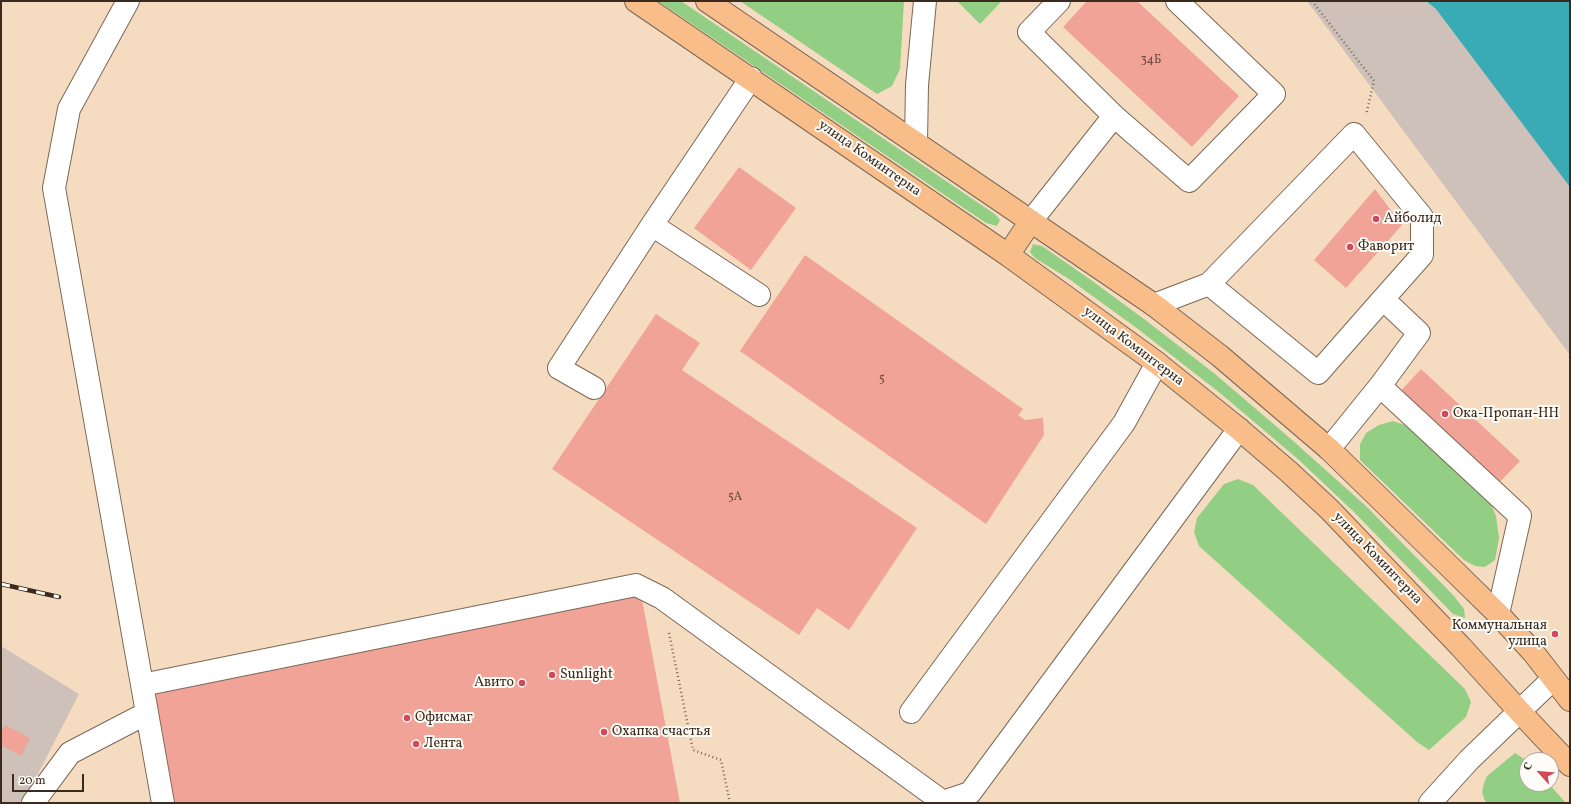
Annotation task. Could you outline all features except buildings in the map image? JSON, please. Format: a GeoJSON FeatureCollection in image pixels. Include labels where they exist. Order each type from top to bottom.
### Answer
{"type":"FeatureCollection","features":[{"type":"Feature","properties":{"kind":"main road","name":"улица Коминтерна"},"geometry":{"type":"LineString","coordinates":[[636,1],[751,78],[1008,255],[1157,363],[1240,429],[1329,509],[1570,764]]}},
{"type":"Feature","properties":{"kind":"main road"},"geometry":{"type":"LineString","coordinates":[[707,1],[1154,305],[1220,356],[1329,449],[1498,614],[1533,652],[1570,700]]}},
{"type":"Feature","properties":{"kind":"main road"},"geometry":{"type":"LineString","coordinates":[[1008,255],[1031,221]]}},
{"type":"Feature","properties":{"kind":"lane"},"geometry":{"type":"LineString","coordinates":[[128,1],[69,109],[54,188],[163,803]]}},
{"type":"Feature","properties":{"kind":"lane"},"geometry":{"type":"LineString","coordinates":[[916,142],[917,85],[925,1]]}},
{"type":"Feature","properties":{"kind":"lane"},"geometry":{"type":"LineString","coordinates":[[1059,1],[1029,32],[1114,116],[1189,181],[1274,94],[1177,1]]}},
{"type":"Feature","properties":{"kind":"lane"},"geometry":{"type":"LineString","coordinates":[[594,388],[559,368],[652,225],[751,78]]}},
{"type":"Feature","properties":{"kind":"lane"},"geometry":{"type":"LineString","coordinates":[[1031,221],[1114,116]]}},
{"type":"Feature","properties":{"kind":"lane"},"geometry":{"type":"LineString","coordinates":[[1154,305],[1209,284],[1354,134],[1422,217],[1422,255],[1318,373],[1209,284]]}},
{"type":"Feature","properties":{"kind":"lane"},"geometry":{"type":"LineString","coordinates":[[652,225],[759,295]]}},
{"type":"Feature","properties":{"kind":"lane"},"geometry":{"type":"LineString","coordinates":[[1329,449],[1380,386],[1419,333],[1383,299]]}},
{"type":"Feature","properties":{"kind":"lane"},"geometry":{"type":"LineString","coordinates":[[910,712],[1124,422],[1157,363]]}},
{"type":"Feature","properties":{"kind":"lane"},"geometry":{"type":"LineString","coordinates":[[1380,386],[1520,516],[1498,614]]}},
{"type":"Feature","properties":{"kind":"lane"},"geometry":{"type":"LineString","coordinates":[[142,685],[636,585],[662,598],[943,802],[970,793],[1240,429]]}},
{"type":"Feature","properties":{"kind":"lane"},"geometry":{"type":"LineString","coordinates":[[1430,803],[1469,760],[1553,679]]}},
{"type":"Feature","properties":{"kind":"lane"},"geometry":{"type":"LineString","coordinates":[[33,803],[70,753],[147,713]]}},
{"type":"Feature","properties":{"kind":"path"},"geometry":{"type":"LineString","coordinates":[[1312,1],[1374,81],[1365,117],[1354,134]]}},
{"type":"Feature","properties":{"kind":"path"},"geometry":{"type":"LineString","coordinates":[[662,598],[693,750],[721,760],[730,803]]}},
{"type":"Feature","properties":{"kind":"shaded area"},"geometry":{"type":"Polygon","coordinates":[[[1307,1],[1570,1],[1570,355],[1307,1]]]}},
{"type":"Feature","properties":{"kind":"shaded area"},"geometry":{"type":"Polygon","coordinates":[[[1,646],[79,694],[23,803],[1,803],[1,646]]]}},
{"type":"Feature","properties":{"kind":"green space"},"geometry":{"type":"Polygon","coordinates":[[[658,1],[681,1],[996,215],[1000,220],[997,226],[986,223],[658,1]]]}},
{"type":"Feature","properties":{"kind":"green space"},"geometry":{"type":"Polygon","coordinates":[[[740,1],[904,1],[900,69],[892,86],[877,94],[740,1]]]}},
{"type":"Feature","properties":{"kind":"green space"},"geometry":{"type":"Polygon","coordinates":[[[957,1],[1002,1],[980,24],[957,1]]]}},
{"type":"Feature","properties":{"kind":"green space"},"geometry":{"type":"Polygon","coordinates":[[[1033,244],[1042,246],[1148,322],[1215,374],[1291,439],[1367,507],[1454,596],[1464,609],[1465,618],[1453,614],[1353,511],[1299,460],[1220,393],[1138,329],[1069,279],[1035,258],[1030,252],[1033,244]]]}},
{"type":"Feature","properties":{"kind":"green space"},"geometry":{"type":"Polygon","coordinates":[[[1393,421],[1410,427],[1488,497],[1496,516],[1499,538],[1495,560],[1485,567],[1475,566],[1464,560],[1360,460],[1360,444],[1366,433],[1379,425],[1393,421]]]}},
{"type":"Feature","properties":{"kind":"green space"},"geometry":{"type":"Polygon","coordinates":[[[1238,479],[1253,485],[1465,689],[1471,702],[1466,717],[1429,750],[1417,742],[1199,546],[1194,532],[1197,518],[1224,484],[1238,479]]]}},
{"type":"Feature","properties":{"kind":"green space"},"geometry":{"type":"Polygon","coordinates":[[[1515,753],[1519,756],[1519,792],[1556,792],[1566,803],[1487,803],[1482,792],[1487,776],[1515,753]]]}},
{"type":"Feature","properties":{"kind":"water"},"geometry":{"type":"Polygon","coordinates":[[[1426,1],[1570,1],[1570,187],[1436,9],[1426,1]]]}},
{"type":"Feature","properties":{"kind":"railway"},"geometry":{"type":"LineString","coordinates":[[1,584],[59,597]]}},
{"type":"Feature","properties":{"kind":"place","name":"Айболид"},"geometry":{"type":"Point","coordinates":[1376,219]}},
{"type":"Feature","properties":{"kind":"place","name":"Фаворит"},"geometry":{"type":"Point","coordinates":[1350,247]}},
{"type":"Feature","properties":{"kind":"place","name":"Ока-Пропан-НН"},"geometry":{"type":"Point","coordinates":[1445,414]}},
{"type":"Feature","properties":{"kind":"place","name":"Коммунальная улица"},"geometry":{"type":"Point","coordinates":[1555,634]}},
{"type":"Feature","properties":{"kind":"place","name":"Sunlight"},"geometry":{"type":"Point","coordinates":[552,675]}},
{"type":"Feature","properties":{"kind":"place","name":"Авито"},"geometry":{"type":"Point","coordinates":[522,683]}},
{"type":"Feature","properties":{"kind":"place","name":"Офисмаг"},"geometry":{"type":"Point","coordinates":[407,718]}},
{"type":"Feature","properties":{"kind":"place","name":"Охапка счастья"},"geometry":{"type":"Point","coordinates":[604,732]}},
{"type":"Feature","properties":{"kind":"place","name":"Лента"},"geometry":{"type":"Point","coordinates":[416,744]}}]}
